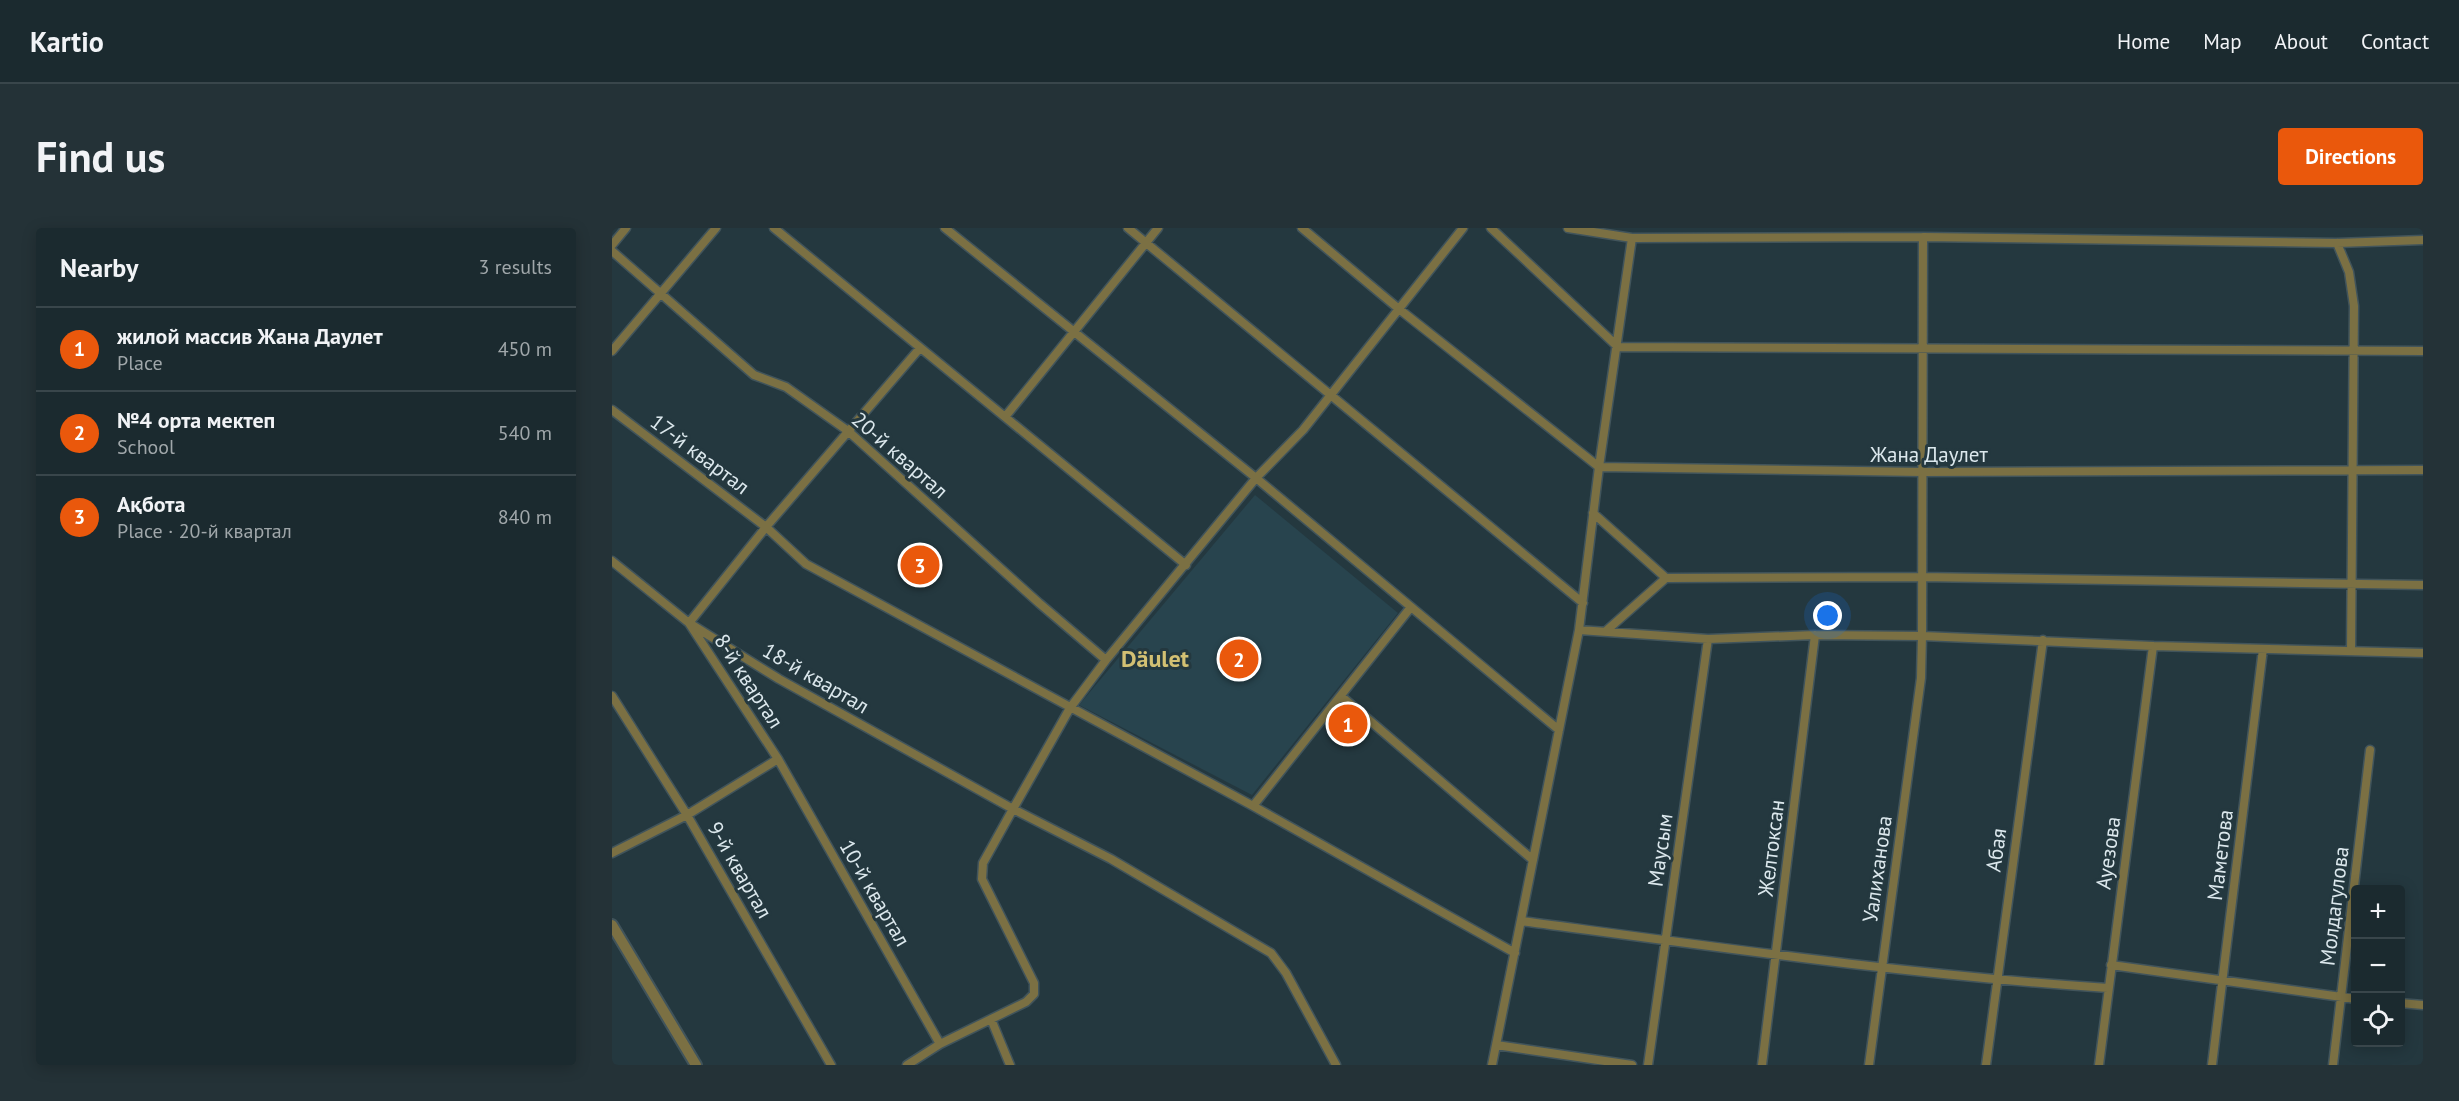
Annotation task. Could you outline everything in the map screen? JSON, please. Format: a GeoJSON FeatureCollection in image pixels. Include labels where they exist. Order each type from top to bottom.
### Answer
{"type":"FeatureCollection","features":[{"type":"Feature","properties":{"kind":"street"},"geometry":{"type":"LineString","coordinates":[[612,244],[626,228]]}},
{"type":"Feature","properties":{"kind":"street"},"geometry":{"type":"LineString","coordinates":[[612,351],[716,228]]}},
{"type":"Feature","properties":{"kind":"street"},"geometry":{"type":"LineString","coordinates":[[774,228],[1186,565]]}},
{"type":"Feature","properties":{"kind":"street"},"geometry":{"type":"LineString","coordinates":[[945,228],[1256,478],[1559,730]]}},
{"type":"Feature","properties":{"kind":"street"},"geometry":{"type":"LineString","coordinates":[[1128,228],[1582,603]]}},
{"type":"Feature","properties":{"kind":"street"},"geometry":{"type":"LineString","coordinates":[[1005,417],[1158,228]]}},
{"type":"Feature","properties":{"kind":"street"},"geometry":{"type":"LineString","coordinates":[[1302,228],[1399,309],[1599,467]]}},
{"type":"Feature","properties":{"kind":"street"},"geometry":{"type":"LineString","coordinates":[[907,1065],[940,1044],[1026,1002],[1034,994],[1034,983],[982,879],[983,864],[1013,809],[1070,708],[1106,660],[1256,478],[1303,430],[1463,228]]}},
{"type":"Feature","properties":{"kind":"street"},"geometry":{"type":"LineString","coordinates":[[1491,228],[1618,346],[2423,351]]}},
{"type":"Feature","properties":{"kind":"street"},"geometry":{"type":"LineString","coordinates":[[1568,228],[1632,238],[1923,237],[2337,243],[2423,240]]}},
{"type":"Feature","properties":{"kind":"street","name":"Уалиханова"},"geometry":{"type":"LineString","coordinates":[[1869,1065],[1921,678],[1923,237]]}},
{"type":"Feature","properties":{"kind":"street"},"geometry":{"type":"LineString","coordinates":[[1492,1065],[1579,630],[1599,467],[1632,238]]}},
{"type":"Feature","properties":{"kind":"street"},"geometry":{"type":"LineString","coordinates":[[2337,243],[2349,272],[2352,288],[2355,351],[2351,650]]}},
{"type":"Feature","properties":{"kind":"street","name":"20-й квартал"},"geometry":{"type":"LineString","coordinates":[[612,251],[754,375],[786,387],[848,431],[1106,660]]}},
{"type":"Feature","properties":{"kind":"street"},"geometry":{"type":"LineString","coordinates":[[689,623],[766,527],[920,348]]}},
{"type":"Feature","properties":{"kind":"street","name":"17-й квартал"},"geometry":{"type":"LineString","coordinates":[[612,410],[766,527],[806,564],[1253,806],[1515,953]]}},
{"type":"Feature","properties":{"kind":"street","name":"Жана Даулет"},"geometry":{"type":"LineString","coordinates":[[1599,467],[1922,472],[2423,470]]}},
{"type":"Feature","properties":{"kind":"street"},"geometry":{"type":"LineString","coordinates":[[1593,513],[1665,578]]}},
{"type":"Feature","properties":{"kind":"street","name":"18-й квартал"},"geometry":{"type":"LineString","coordinates":[[612,561],[689,623],[779,679],[1013,809],[1111,859],[1271,953],[1286,973],[1336,1065]]}},
{"type":"Feature","properties":{"kind":"street"},"geometry":{"type":"LineString","coordinates":[[1606,631],[1665,578],[1921,577],[2423,585]]}},
{"type":"Feature","properties":{"kind":"street"},"geometry":{"type":"LineString","coordinates":[[1253,806],[1411,607]]}},
{"type":"Feature","properties":{"kind":"street","name":"8-й квартал"},"geometry":{"type":"LineString","coordinates":[[689,623],[778,759]]}},
{"type":"Feature","properties":{"kind":"street"},"geometry":{"type":"LineString","coordinates":[[1579,630],[1708,639],[1815,635],[1922,636],[2153,646],[2423,653]]}},
{"type":"Feature","properties":{"kind":"street","name":"Желтоксан"},"geometry":{"type":"LineString","coordinates":[[1762,1065],[1815,635]]}},
{"type":"Feature","properties":{"kind":"street","name":"Маусым"},"geometry":{"type":"LineString","coordinates":[[1648,1065],[1708,639]]}},
{"type":"Feature","properties":{"kind":"street","name":"Абая"},"geometry":{"type":"LineString","coordinates":[[1986,1065],[1995,981],[2043,640]]}},
{"type":"Feature","properties":{"kind":"street","name":"Ауезова"},"geometry":{"type":"LineString","coordinates":[[2099,1065],[2153,646]]}},
{"type":"Feature","properties":{"kind":"street","name":"Маметова"},"geometry":{"type":"LineString","coordinates":[[2212,1065],[2263,649]]}},
{"type":"Feature","properties":{"kind":"street","name":"9-й квартал"},"geometry":{"type":"LineString","coordinates":[[612,696],[687,815],[831,1065]]}},
{"type":"Feature","properties":{"kind":"street"},"geometry":{"type":"LineString","coordinates":[[1341,696],[1533,860]]}},
{"type":"Feature","properties":{"kind":"street","name":"Молдагулова"},"geometry":{"type":"LineString","coordinates":[[2333,1065],[2370,750]]}},
{"type":"Feature","properties":{"kind":"street"},"geometry":{"type":"LineString","coordinates":[[612,853],[687,815],[778,759]]}},
{"type":"Feature","properties":{"kind":"street","name":"10-й квартал"},"geometry":{"type":"LineString","coordinates":[[778,759],[940,1044]]}},
{"type":"Feature","properties":{"kind":"street"},"geometry":{"type":"LineString","coordinates":[[1521,921],[1775,956],[1995,981],[2108,988]]}},
{"type":"Feature","properties":{"kind":"street"},"geometry":{"type":"LineString","coordinates":[[612,925],[696,1065]]}},
{"type":"Feature","properties":{"kind":"street"},"geometry":{"type":"LineString","coordinates":[[2111,965],[2351,999]]}},
{"type":"Feature","properties":{"kind":"street"},"geometry":{"type":"LineString","coordinates":[[2405,1003],[2423,1005]]}},
{"type":"Feature","properties":{"kind":"street"},"geometry":{"type":"LineString","coordinates":[[992,1019],[1010,1065]]}},
{"type":"Feature","properties":{"kind":"street"},"geometry":{"type":"LineString","coordinates":[[1496,1045],[1632,1065]]}},
{"type":"Feature","properties":{"kind":"shaded area"},"geometry":{"type":"Polygon","coordinates":[[[1255,495],[1398,613],[1252,795],[1079,705],[1255,495]]]}},
{"type":"Feature","properties":{"kind":"place","name":"Ақбота"},"geometry":{"type":"Point","coordinates":[920,565]}},
{"type":"Feature","properties":{"kind":"place","name":"№4 орта мектеп"},"geometry":{"type":"Point","coordinates":[1239,659]}},
{"type":"Feature","properties":{"kind":"place","name":"жилой массив Жана Даулет"},"geometry":{"type":"Point","coordinates":[1348,724]}},
{"type":"Feature","properties":{"kind":"district","name":"Däulet"},"geometry":{"type":"Point","coordinates":[1155,658]}}]}
